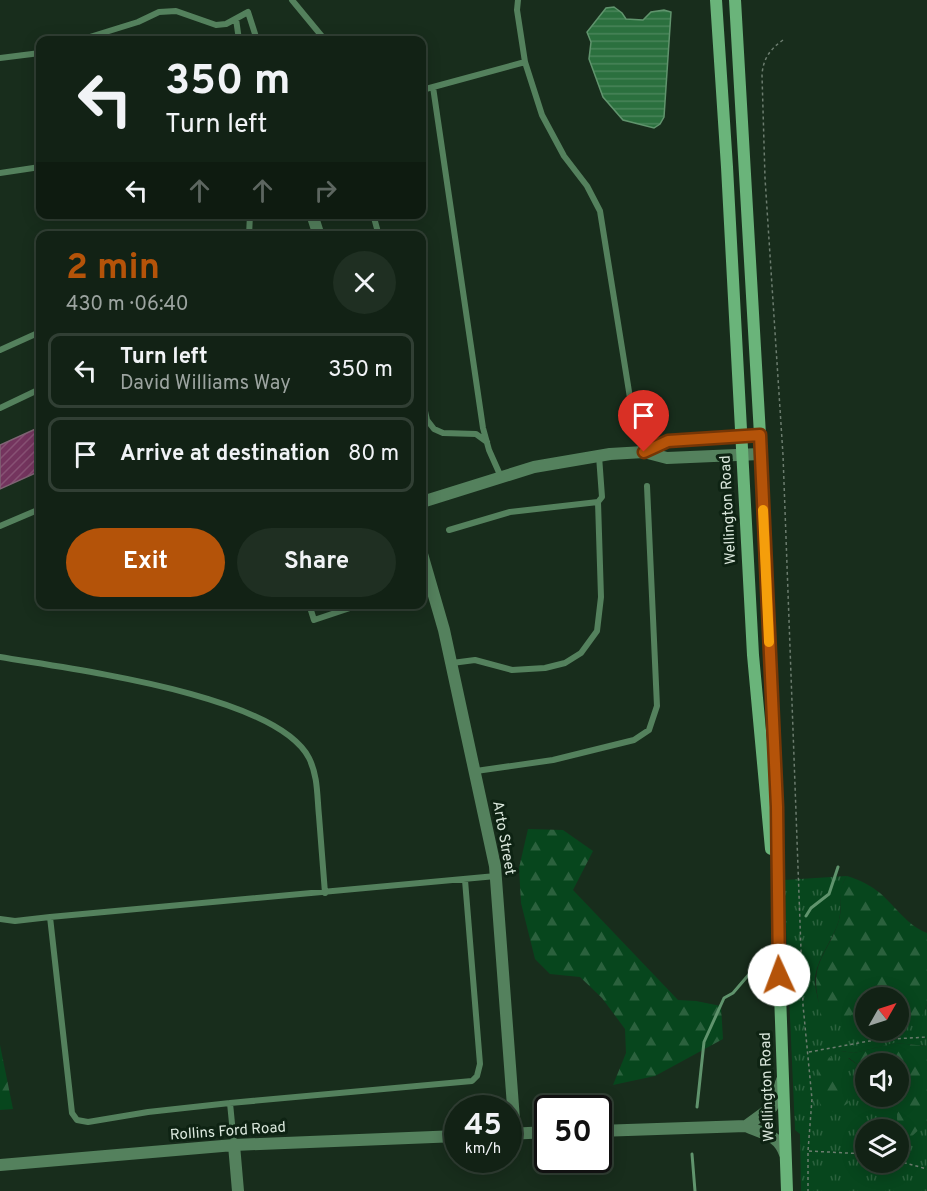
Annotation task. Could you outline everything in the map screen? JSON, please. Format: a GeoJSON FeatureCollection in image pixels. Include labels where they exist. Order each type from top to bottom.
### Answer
{"type":"FeatureCollection","features":[{"type":"Feature","properties":{"kind":"main road","name":"Wellington Road"},"geometry":{"type":"LineString","coordinates":[[716,0],[753,655],[777,909]]}},
{"type":"Feature","properties":{"kind":"main road","name":"Wellington Road"},"geometry":{"type":"LineString","coordinates":[[735,0],[760,435],[777,818],[777,909],[787,1191]]}},
{"type":"Feature","properties":{"kind":"street"},"geometry":{"type":"LineString","coordinates":[[644,452],[668,441],[760,435]]}},
{"type":"Feature","properties":{"kind":"street"},"geometry":{"type":"LineString","coordinates":[[426,501],[534,467],[598,456],[644,452],[667,458],[760,454]]}},
{"type":"Feature","properties":{"kind":"street","name":"Arto Street"},"geometry":{"type":"LineString","coordinates":[[426,579],[452,663],[496,876],[510,1095]]}},
{"type":"Feature","properties":{"kind":"street"},"geometry":{"type":"LineString","coordinates":[[746,1126],[772,1107],[782,1078]]}},
{"type":"Feature","properties":{"kind":"street"},"geometry":{"type":"LineString","coordinates":[[612,1131],[746,1126],[774,1137],[785,1154]]}},
{"type":"Feature","properties":{"kind":"street","name":"Rollins Ford Road"},"geometry":{"type":"LineString","coordinates":[[0,1165],[234,1145],[444,1137]]}},
{"type":"Feature","properties":{"kind":"street"},"geometry":{"type":"LineString","coordinates":[[234,1145],[238,1191]]}},
{"type":"Feature","properties":{"kind":"lane"},"geometry":{"type":"LineString","coordinates":[[292,0],[322,36]]}},
{"type":"Feature","properties":{"kind":"lane"},"geometry":{"type":"LineString","coordinates":[[518,0],[516,10],[525,62],[542,115],[564,156],[587,186],[600,211],[631,404]]}},
{"type":"Feature","properties":{"kind":"lane"},"geometry":{"type":"LineString","coordinates":[[92,36],[159,12],[176,11],[216,25],[226,24],[248,12],[256,36]]}},
{"type":"Feature","properties":{"kind":"lane"},"geometry":{"type":"LineString","coordinates":[[236,19],[238,36]]}},
{"type":"Feature","properties":{"kind":"lane"},"geometry":{"type":"LineString","coordinates":[[0,58],[36,54]]}},
{"type":"Feature","properties":{"kind":"lane"},"geometry":{"type":"LineString","coordinates":[[426,89],[525,62]]}},
{"type":"Feature","properties":{"kind":"lane"},"geometry":{"type":"LineString","coordinates":[[433,87],[482,416],[487,443],[501,477]]}},
{"type":"Feature","properties":{"kind":"lane"},"geometry":{"type":"LineString","coordinates":[[0,173],[36,168]]}},
{"type":"Feature","properties":{"kind":"lane"},"geometry":{"type":"LineString","coordinates":[[0,350],[36,334]]}},
{"type":"Feature","properties":{"kind":"lane"},"geometry":{"type":"LineString","coordinates":[[0,408],[36,391]]}},
{"type":"Feature","properties":{"kind":"lane"},"geometry":{"type":"LineString","coordinates":[[426,416],[434,429],[443,433],[476,434],[487,443]]}},
{"type":"Feature","properties":{"kind":"lane"},"geometry":{"type":"LineString","coordinates":[[452,663],[475,660],[512,670],[545,668],[565,663],[581,653],[597,632],[601,597],[598,502],[602,497],[598,456]]}},
{"type":"Feature","properties":{"kind":"lane"},"geometry":{"type":"LineString","coordinates":[[476,771],[553,759],[634,740],[649,730],[657,706],[647,486]]}},
{"type":"Feature","properties":{"kind":"lane"},"geometry":{"type":"LineString","coordinates":[[449,530],[510,512],[598,502]]}},
{"type":"Feature","properties":{"kind":"lane"},"geometry":{"type":"LineString","coordinates":[[0,526],[36,511]]}},
{"type":"Feature","properties":{"kind":"lane"},"geometry":{"type":"LineString","coordinates":[[311,609],[314,620],[347,609]]}},
{"type":"Feature","properties":{"kind":"lane"},"geometry":{"type":"LineString","coordinates":[[0,657],[155,684],[224,703],[256,717],[296,741],[305,750],[315,774],[325,893]]}},
{"type":"Feature","properties":{"kind":"lane"},"geometry":{"type":"LineString","coordinates":[[0,919],[15,921],[496,876]]}},
{"type":"Feature","properties":{"kind":"lane"},"geometry":{"type":"LineString","coordinates":[[50,917],[72,1113],[77,1120],[88,1122],[148,1112],[230,1103],[472,1081],[477,1076],[480,1064],[465,880]]}},
{"type":"Feature","properties":{"kind":"lane"},"geometry":{"type":"LineString","coordinates":[[230,1103],[234,1145]]}},
{"type":"Feature","properties":{"kind":"path"},"geometry":{"type":"LineString","coordinates":[[783,40],[770,51],[765,60],[762,75],[765,178],[783,455],[803,1005],[812,1099],[808,1191]]}},
{"type":"Feature","properties":{"kind":"path"},"geometry":{"type":"LineString","coordinates":[[808,1052],[875,1040],[927,1037]]}},
{"type":"Feature","properties":{"kind":"path"},"geometry":{"type":"LineString","coordinates":[[808,1151],[855,1153]]}},
{"type":"Feature","properties":{"kind":"path"},"geometry":{"type":"LineString","coordinates":[[909,1164],[927,1170]]}},
{"type":"Feature","properties":{"kind":"green space"},"geometry":{"type":"Polygon","coordinates":[[[528,829],[563,830],[593,851],[573,890],[678,1000],[721,1006],[723,1039],[655,1076],[613,1085],[626,1053],[625,1029],[602,998],[580,977],[550,974],[535,959],[521,903],[519,868],[528,829]]]}},
{"type":"Feature","properties":{"kind":"green space"},"geometry":{"type":"Polygon","coordinates":[[[847,876],[842,886],[839,920],[815,976],[819,1003],[845,1016],[855,1013],[855,1041],[909,1041],[909,1023],[920,1017],[927,1004],[927,1046],[895,1043],[854,1053],[841,1051],[841,1058],[848,1058],[855,1063],[855,1107],[898,1107],[897,1119],[855,1119],[855,1173],[909,1173],[909,1138],[927,1122],[927,1191],[801,1191],[800,1134],[795,1130],[784,880],[847,876]]]}},
{"type":"Feature","properties":{"kind":"green space"},"geometry":{"type":"Polygon","coordinates":[[[847,876],[865,883],[886,898],[908,921],[927,933],[927,1004],[921,1019],[909,1023],[909,987],[855,987],[855,1014],[834,1019],[824,1019],[822,1016],[816,985],[817,975],[822,957],[839,920],[843,882],[847,876]]]}},
{"type":"Feature","properties":{"kind":"green space"},"geometry":{"type":"Polygon","coordinates":[[[895,1043],[927,1046],[927,1122],[909,1139],[909,1119],[897,1119],[897,1107],[909,1107],[909,1053],[855,1053],[855,1062],[849,1058],[841,1058],[838,1054],[841,1051],[854,1053],[895,1043]]]}},
{"type":"Feature","properties":{"kind":"green space"},"geometry":{"type":"Polygon","coordinates":[[[0,1045],[13,1109],[0,1110],[0,1045]]]}},
{"type":"Feature","properties":{"kind":"green space"},"geometry":{"type":"Polygon","coordinates":[[[823,1055],[836,1064],[846,1090],[848,1103],[836,1112],[829,1111],[820,1105],[818,1072],[823,1055]]]}},
{"type":"Feature","properties":{"kind":"shaded area"},"geometry":{"type":"Polygon","coordinates":[[[614,7],[626,19],[643,20],[651,12],[664,10],[671,12],[664,117],[654,128],[623,120],[603,97],[589,59],[591,42],[587,32],[606,8],[614,7]]]}},
{"type":"Feature","properties":{"kind":"building"},"geometry":{"type":"Polygon","coordinates":[[[36,429],[36,473],[0,489],[0,445],[36,429]]]}},
{"type":"Feature","properties":{"kind":"waterway"},"geometry":{"type":"LineString","coordinates":[[806,916],[811,908],[829,894],[838,867]]}},
{"type":"Feature","properties":{"kind":"waterway"},"geometry":{"type":"LineString","coordinates":[[697,1107],[704,1042],[724,998],[733,993],[751,972],[762,950]]}},
{"type":"Feature","properties":{"kind":"waterway"},"geometry":{"type":"LineString","coordinates":[[692,1154],[695,1191]]}},
{"type":"Feature","properties":{"kind":"slow traffic"},"geometry":{"type":"LineString","coordinates":[[763,510],[769,642]]}},
{"type":"Feature","properties":{"kind":"route"},"geometry":{"type":"LineString","coordinates":[[644,452],[668,441],[760,435],[777,807],[779,975]]}}]}
